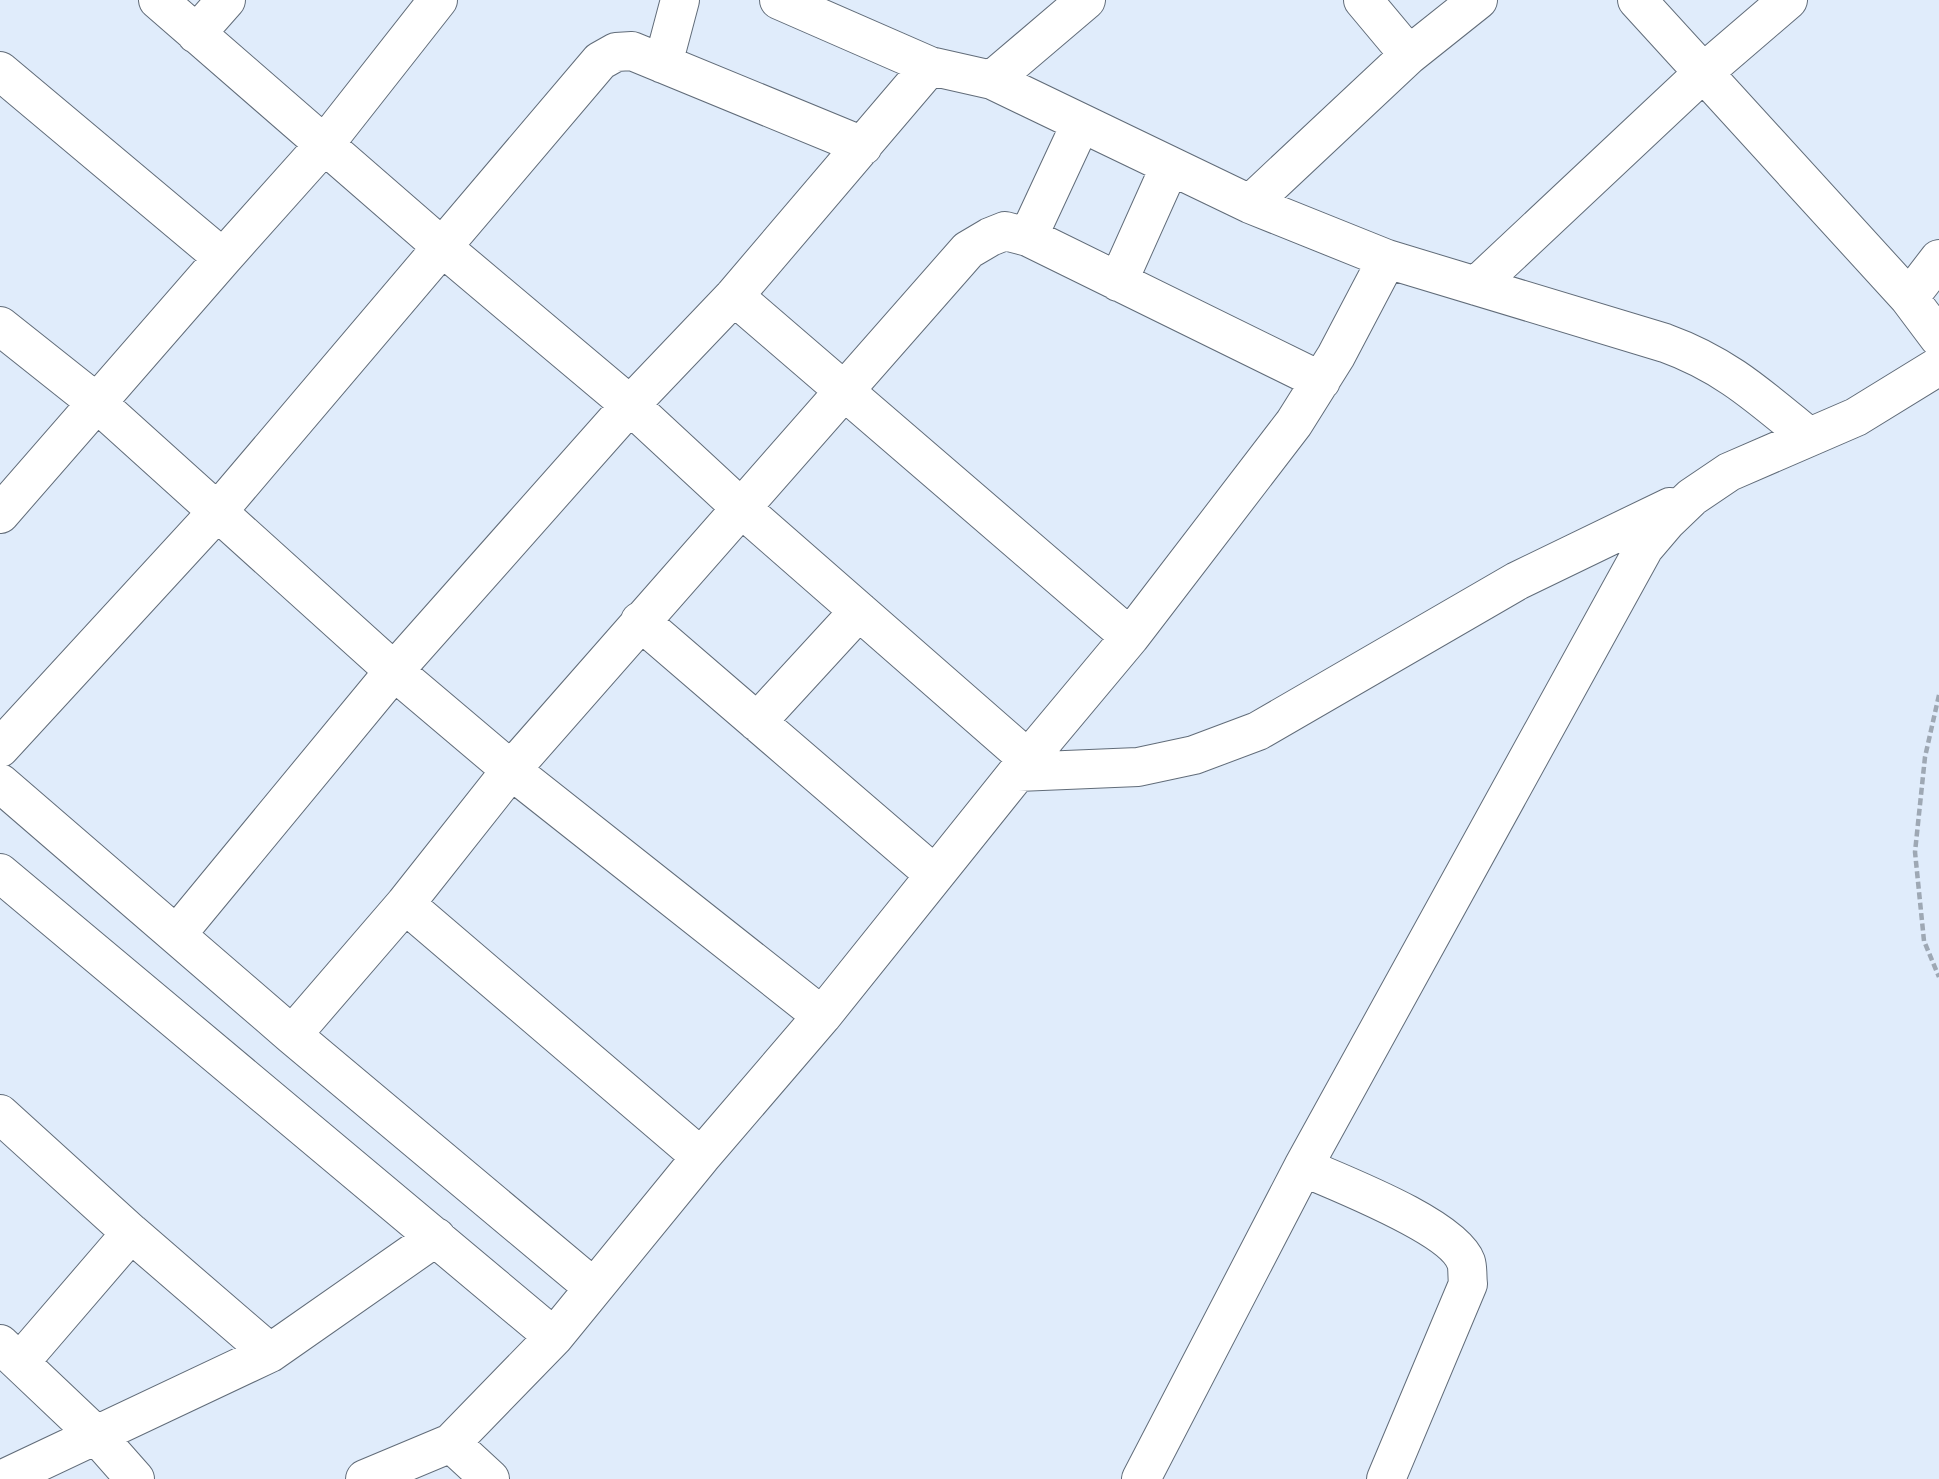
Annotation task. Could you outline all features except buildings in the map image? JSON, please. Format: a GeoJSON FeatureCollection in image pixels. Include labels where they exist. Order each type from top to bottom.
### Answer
{"type":"FeatureCollection","features":[{"type":"Feature","properties":{"kind":"street"},"geometry":{"type":"LineString","coordinates":[[158,0],[441,246],[630,405],[740,507],[859,611],[1023,766],[1138,767],[1194,755],[1258,731],[1517,581],[1692,497],[1729,472],[1856,417],[1939,366]]}},
{"type":"Feature","properties":{"kind":"street"},"geometry":{"type":"LineString","coordinates":[[196,34],[226,0]]}},
{"type":"Feature","properties":{"kind":"street"},"geometry":{"type":"LineString","coordinates":[[0,514],[324,145],[438,0]]}},
{"type":"Feature","properties":{"kind":"street"},"geometry":{"type":"LineString","coordinates":[[663,64],[680,0]]}},
{"type":"Feature","properties":{"kind":"street"},"geometry":{"type":"LineString","coordinates":[[779,0],[930,66],[992,80],[1250,204],[1387,259],[1697,355],[1739,379],[1809,437]]}},
{"type":"Feature","properties":{"kind":"street"},"geometry":{"type":"LineString","coordinates":[[992,80],[1086,0]]}},
{"type":"Feature","properties":{"kind":"street"},"geometry":{"type":"LineString","coordinates":[[1363,0],[1409,55]]}},
{"type":"Feature","properties":{"kind":"street"},"geometry":{"type":"LineString","coordinates":[[1250,204],[1409,55],[1478,0]]}},
{"type":"Feature","properties":{"kind":"street"},"geometry":{"type":"LineString","coordinates":[[1637,0],[1909,298],[1939,338]]}},
{"type":"Feature","properties":{"kind":"street"},"geometry":{"type":"LineString","coordinates":[[1476,286],[1703,73],[1788,0]]}},
{"type":"Feature","properties":{"kind":"street"},"geometry":{"type":"LineString","coordinates":[[0,748],[218,511],[600,61],[616,52],[632,51],[863,146]]}},
{"type":"Feature","properties":{"kind":"street"},"geometry":{"type":"LineString","coordinates":[[177,934],[394,671],[630,405],[734,296],[930,66]]}},
{"type":"Feature","properties":{"kind":"street"},"geometry":{"type":"LineString","coordinates":[[0,71],[223,258]]}},
{"type":"Feature","properties":{"kind":"street"},"geometry":{"type":"LineString","coordinates":[[1028,237],[1081,123]]}},
{"type":"Feature","properties":{"kind":"street"},"geometry":{"type":"LineString","coordinates":[[1118,282],[1170,166]]}},
{"type":"Feature","properties":{"kind":"street"},"geometry":{"type":"LineString","coordinates":[[292,1035],[405,904],[511,770],[968,250],[1006,231],[1028,237],[1321,381]]}},
{"type":"Feature","properties":{"kind":"street"},"geometry":{"type":"LineString","coordinates":[[365,1479],[451,1443],[554,1337],[701,1157],[822,1016],[1130,637],[1294,423],[1321,381],[1387,259]]}},
{"type":"Feature","properties":{"kind":"street"},"geometry":{"type":"LineString","coordinates":[[1909,298],[1939,259]]}},
{"type":"Feature","properties":{"kind":"street"},"geometry":{"type":"LineString","coordinates":[[734,296],[1130,637]]}},
{"type":"Feature","properties":{"kind":"street"},"geometry":{"type":"LineString","coordinates":[[0,326],[97,404],[394,671],[511,770],[822,1016]]}},
{"type":"Feature","properties":{"kind":"street"},"geometry":{"type":"LineString","coordinates":[[1141,1479],[1303,1167],[1644,548],[1692,497]]}},
{"type":"Feature","properties":{"kind":"street"},"geometry":{"type":"LineString","coordinates":[[757,722],[859,611]]}},
{"type":"Feature","properties":{"kind":"street"},"geometry":{"type":"LineString","coordinates":[[640,621],[935,875]]}},
{"type":"Feature","properties":{"kind":"street"},"geometry":{"type":"LineString","coordinates":[[0,783],[292,1035],[594,1288]]}},
{"type":"Feature","properties":{"kind":"street"},"geometry":{"type":"LineString","coordinates":[[0,873],[554,1337]]}},
{"type":"Feature","properties":{"kind":"street"},"geometry":{"type":"LineString","coordinates":[[405,904],[701,1157]]}},
{"type":"Feature","properties":{"kind":"street"},"geometry":{"type":"LineString","coordinates":[[0,1114],[131,1233],[270,1353]]}},
{"type":"Feature","properties":{"kind":"street"},"geometry":{"type":"LineString","coordinates":[[1303,1167],[1420,1222],[1452,1243],[1466,1262],[1468,1284],[1386,1479]]}},
{"type":"Feature","properties":{"kind":"street"},"geometry":{"type":"LineString","coordinates":[[131,1233],[10,1353],[97,1436],[135,1479]]}},
{"type":"Feature","properties":{"kind":"street"},"geometry":{"type":"LineString","coordinates":[[3,1479],[270,1353],[436,1237]]}},
{"type":"Feature","properties":{"kind":"street"},"geometry":{"type":"LineString","coordinates":[[451,1443],[490,1479]]}},
{"type":"Feature","properties":{"kind":"path"},"geometry":{"type":"LineString","coordinates":[[1939,695],[1925,757],[1915,852],[1924,941],[1939,977]]}}]}
